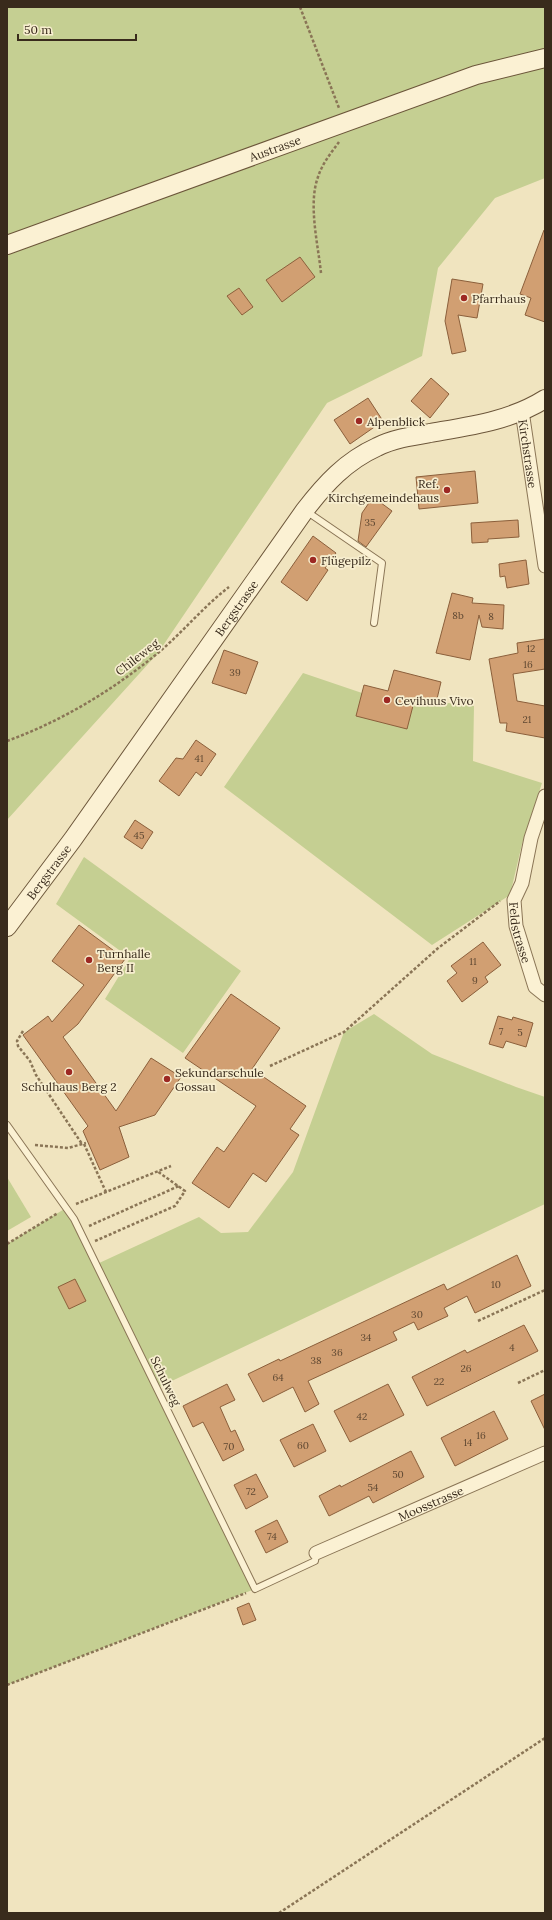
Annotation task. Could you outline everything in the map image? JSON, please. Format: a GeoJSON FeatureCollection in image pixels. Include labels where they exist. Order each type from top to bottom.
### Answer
{"type":"FeatureCollection","features":[{"type":"Feature","properties":{"kind":"street","name":"Austrasse"},"geometry":{"type":"LineString","coordinates":[[7,245],[476,75],[545,58]]}},
{"type":"Feature","properties":{"kind":"street","name":"Bergstrasse"},"geometry":{"type":"LineString","coordinates":[[7,927],[78,832],[305,510],[323,487],[347,464],[377,446],[409,436],[498,420],[522,411],[545,399]]}},
{"type":"Feature","properties":{"kind":"street","name":"Kirchstrasse"},"geometry":{"type":"LineString","coordinates":[[522,411],[545,566]]}},
{"type":"Feature","properties":{"kind":"street","name":"Feldstrasse"},"geometry":{"type":"LineString","coordinates":[[545,796],[531,838],[522,883],[514,900],[516,926],[535,987],[545,995]]}},
{"type":"Feature","properties":{"kind":"street","name":"Moosstrasse"},"geometry":{"type":"LineString","coordinates":[[316,1554],[545,1453]]}},
{"type":"Feature","properties":{"kind":"lane"},"geometry":{"type":"LineString","coordinates":[[305,510],[382,564],[374,623]]}},
{"type":"Feature","properties":{"kind":"lane","name":"Schulweg"},"geometry":{"type":"LineString","coordinates":[[7,1125],[66,1208],[79,1230],[255,1589]]}},
{"type":"Feature","properties":{"kind":"lane"},"geometry":{"type":"LineString","coordinates":[[255,1589],[315,1561],[316,1554]]}},
{"type":"Feature","properties":{"kind":"path"},"geometry":{"type":"LineString","coordinates":[[300,7],[344,122],[343,135],[320,170],[315,188],[314,214],[322,273]]}},
{"type":"Feature","properties":{"kind":"path","name":"Chileweg"},"geometry":{"type":"LineString","coordinates":[[7,741],[59,719],[100,696],[158,653],[221,594],[235,584]]}},
{"type":"Feature","properties":{"kind":"path"},"geometry":{"type":"LineString","coordinates":[[270,1066],[344,1032],[437,949],[500,901],[514,900]]}},
{"type":"Feature","properties":{"kind":"path"},"geometry":{"type":"LineString","coordinates":[[23,1031],[17,1040],[18,1046],[30,1060],[36,1075],[87,1147],[106,1192]]}},
{"type":"Feature","properties":{"kind":"path"},"geometry":{"type":"LineString","coordinates":[[20,1145],[64,1148],[84,1144]]}},
{"type":"Feature","properties":{"kind":"path"},"geometry":{"type":"LineString","coordinates":[[7,1244],[66,1208],[170,1166]]}},
{"type":"Feature","properties":{"kind":"path"},"geometry":{"type":"LineString","coordinates":[[87,1245],[175,1206],[185,1191],[157,1171]]}},
{"type":"Feature","properties":{"kind":"path"},"geometry":{"type":"LineString","coordinates":[[79,1230],[179,1186]]}},
{"type":"Feature","properties":{"kind":"path"},"geometry":{"type":"LineString","coordinates":[[478,1321],[545,1290]]}},
{"type":"Feature","properties":{"kind":"path"},"geometry":{"type":"LineString","coordinates":[[518,1383],[545,1370]]}},
{"type":"Feature","properties":{"kind":"path"},"geometry":{"type":"LineString","coordinates":[[7,1685],[255,1589]]}},
{"type":"Feature","properties":{"kind":"path"},"geometry":{"type":"LineString","coordinates":[[279,1913],[545,1738]]}},
{"type":"Feature","properties":{"kind":"green space"},"geometry":{"type":"Polygon","coordinates":[[[7,7],[545,7],[545,178],[495,198],[438,268],[422,356],[327,403],[158,653],[7,820],[7,7]]]}},
{"type":"Feature","properties":{"kind":"green space"},"geometry":{"type":"Polygon","coordinates":[[[303,673],[362,693],[474,706],[473,761],[542,783],[522,844],[510,895],[432,945],[224,787],[303,673]]]}},
{"type":"Feature","properties":{"kind":"green space"},"geometry":{"type":"Polygon","coordinates":[[[84,857],[241,971],[183,1053],[105,999],[130,958],[56,904],[84,857]]]}},
{"type":"Feature","properties":{"kind":"green space"},"geometry":{"type":"Polygon","coordinates":[[[374,1014],[432,1054],[545,1097],[545,1204],[157,1388],[255,1589],[7,1685],[7,1244],[66,1208],[97,1264],[199,1217],[221,1233],[248,1232],[293,1172],[344,1032],[374,1014]]]}},
{"type":"Feature","properties":{"kind":"green space"},"geometry":{"type":"Polygon","coordinates":[[[7,1177],[31,1217],[7,1231],[7,1177]]]}},
{"type":"Feature","properties":{"kind":"building"},"geometry":{"type":"Polygon","coordinates":[[[544,230],[545,322],[525,315],[531,298],[520,294],[544,230]]]}},
{"type":"Feature","properties":{"kind":"building"},"geometry":{"type":"Polygon","coordinates":[[[300,257],[315,277],[282,302],[266,280],[300,257]]]}},
{"type":"Feature","properties":{"kind":"building","name":"Pfarrhaus"},"geometry":{"type":"Polygon","coordinates":[[[452,279],[483,284],[477,318],[458,315],[466,351],[452,354],[445,321],[452,279]]]}},
{"type":"Feature","properties":{"kind":"building"},"geometry":{"type":"Polygon","coordinates":[[[239,288],[253,307],[242,315],[227,296],[239,288]]]}},
{"type":"Feature","properties":{"kind":"building"},"geometry":{"type":"Polygon","coordinates":[[[431,378],[449,394],[430,418],[411,401],[431,378]]]}},
{"type":"Feature","properties":{"kind":"building","name":"Alpenblick"},"geometry":{"type":"Polygon","coordinates":[[[368,398],[383,421],[350,444],[334,420],[368,398]]]}},
{"type":"Feature","properties":{"kind":"building","name":"Ref. Kirchgemeindehaus"},"geometry":{"type":"Polygon","coordinates":[[[475,471],[478,503],[419,509],[416,477],[475,471]]]}},
{"type":"Feature","properties":{"kind":"building"},"geometry":{"type":"Polygon","coordinates":[[[373,497],[392,511],[366,547],[358,541],[362,513],[373,497]]]}},
{"type":"Feature","properties":{"kind":"building"},"geometry":{"type":"Polygon","coordinates":[[[518,520],[519,537],[488,539],[488,542],[472,543],[471,523],[518,520]]]}},
{"type":"Feature","properties":{"kind":"building","name":"Flügepilz"},"geometry":{"type":"Polygon","coordinates":[[[313,536],[336,553],[325,568],[328,570],[307,601],[281,582],[313,536]]]}},
{"type":"Feature","properties":{"kind":"building"},"geometry":{"type":"Polygon","coordinates":[[[526,560],[529,584],[507,588],[505,576],[500,577],[499,564],[526,560]]]}},
{"type":"Feature","properties":{"kind":"building"},"geometry":{"type":"Polygon","coordinates":[[[452,593],[473,598],[472,603],[504,605],[503,629],[482,627],[479,615],[470,660],[436,653],[452,593]]]}},
{"type":"Feature","properties":{"kind":"building"},"geometry":{"type":"Polygon","coordinates":[[[545,639],[545,669],[513,674],[517,701],[545,706],[545,738],[506,731],[507,723],[500,723],[489,659],[518,653],[517,643],[545,639]]]}},
{"type":"Feature","properties":{"kind":"building"},"geometry":{"type":"Polygon","coordinates":[[[224,650],[258,662],[246,694],[212,683],[224,650]]]}},
{"type":"Feature","properties":{"kind":"building","name":"Cevihuus Vivo"},"geometry":{"type":"Polygon","coordinates":[[[394,670],[441,682],[436,703],[415,698],[407,729],[356,716],[364,685],[388,691],[394,670]]]}},
{"type":"Feature","properties":{"kind":"building"},"geometry":{"type":"Polygon","coordinates":[[[196,740],[216,754],[201,776],[196,772],[179,796],[159,781],[176,758],[183,759],[196,740]]]}},
{"type":"Feature","properties":{"kind":"building"},"geometry":{"type":"Polygon","coordinates":[[[135,820],[153,832],[142,849],[124,837],[135,820]]]}},
{"type":"Feature","properties":{"kind":"building"},"geometry":{"type":"Polygon","coordinates":[[[79,925],[125,959],[78,1024],[63,1037],[116,1111],[151,1058],[181,1077],[155,1115],[119,1127],[129,1157],[100,1170],[83,1131],[88,1126],[23,1035],[48,1016],[52,1022],[84,985],[52,961],[79,925]]]}},
{"type":"Feature","properties":{"kind":"building"},"geometry":{"type":"Polygon","coordinates":[[[483,942],[501,965],[485,977],[488,982],[462,1002],[447,981],[457,973],[451,966],[483,942]]]}},
{"type":"Feature","properties":{"kind":"building"},"geometry":{"type":"Polygon","coordinates":[[[231,994],[280,1028],[252,1069],[306,1106],[290,1129],[299,1135],[266,1182],[253,1173],[229,1208],[192,1183],[217,1147],[224,1152],[256,1106],[185,1058],[231,994]]]}},
{"type":"Feature","properties":{"kind":"building"},"geometry":{"type":"Polygon","coordinates":[[[498,1016],[512,1020],[513,1017],[533,1023],[526,1047],[506,1041],[503,1048],[489,1044],[498,1016]]]}},
{"type":"Feature","properties":{"kind":"building"},"geometry":{"type":"Polygon","coordinates":[[[517,1255],[531,1286],[475,1313],[467,1296],[444,1308],[448,1316],[418,1330],[414,1322],[393,1332],[397,1340],[308,1381],[319,1404],[305,1412],[293,1387],[263,1402],[248,1374],[279,1359],[280,1361],[444,1284],[447,1290],[517,1255]]]}},
{"type":"Feature","properties":{"kind":"building"},"geometry":{"type":"Polygon","coordinates":[[[75,1279],[86,1301],[69,1309],[58,1287],[75,1279]]]}},
{"type":"Feature","properties":{"kind":"building"},"geometry":{"type":"Polygon","coordinates":[[[524,1325],[538,1351],[427,1406],[412,1377],[465,1350],[467,1353],[524,1325]]]}},
{"type":"Feature","properties":{"kind":"building"},"geometry":{"type":"Polygon","coordinates":[[[227,1384],[235,1400],[220,1407],[231,1432],[235,1430],[244,1450],[223,1461],[203,1422],[193,1427],[183,1406],[227,1384]]]}},
{"type":"Feature","properties":{"kind":"building"},"geometry":{"type":"Polygon","coordinates":[[[388,1384],[404,1415],[350,1442],[334,1411],[388,1384]]]}},
{"type":"Feature","properties":{"kind":"building"},"geometry":{"type":"Polygon","coordinates":[[[545,1394],[545,1430],[531,1401],[545,1394]]]}},
{"type":"Feature","properties":{"kind":"building"},"geometry":{"type":"Polygon","coordinates":[[[494,1411],[508,1439],[455,1466],[441,1438],[494,1411]]]}},
{"type":"Feature","properties":{"kind":"building"},"geometry":{"type":"Polygon","coordinates":[[[313,1424],[326,1451],[294,1467],[280,1440],[313,1424]]]}},
{"type":"Feature","properties":{"kind":"building"},"geometry":{"type":"Polygon","coordinates":[[[411,1451],[424,1477],[373,1503],[369,1496],[329,1516],[319,1496],[340,1485],[341,1487],[411,1451]]]}},
{"type":"Feature","properties":{"kind":"building"},"geometry":{"type":"Polygon","coordinates":[[[256,1474],[268,1497],[246,1509],[234,1485],[256,1474]]]}},
{"type":"Feature","properties":{"kind":"building"},"geometry":{"type":"Polygon","coordinates":[[[277,1520],[288,1542],[266,1553],[255,1531],[277,1520]]]}},
{"type":"Feature","properties":{"kind":"building"},"geometry":{"type":"Polygon","coordinates":[[[249,1603],[256,1620],[243,1625],[237,1608],[249,1603]]]}},
{"type":"Feature","properties":{"kind":"place","name":"Pfarrhaus"},"geometry":{"type":"Point","coordinates":[464,298]}},
{"type":"Feature","properties":{"kind":"place","name":"Alpenblick"},"geometry":{"type":"Point","coordinates":[359,421]}},
{"type":"Feature","properties":{"kind":"place","name":"Ref. Kirchgemeindehaus"},"geometry":{"type":"Point","coordinates":[447,490]}},
{"type":"Feature","properties":{"kind":"place","name":"Flügepilz"},"geometry":{"type":"Point","coordinates":[313,560]}},
{"type":"Feature","properties":{"kind":"place","name":"Cevihuus Vivo"},"geometry":{"type":"Point","coordinates":[387,700]}},
{"type":"Feature","properties":{"kind":"place","name":"Turnhalle Berg II"},"geometry":{"type":"Point","coordinates":[89,960]}},
{"type":"Feature","properties":{"kind":"place","name":"Schulhaus Berg 2"},"geometry":{"type":"Point","coordinates":[69,1072]}},
{"type":"Feature","properties":{"kind":"place","name":"Sekundarschule Gossau"},"geometry":{"type":"Point","coordinates":[167,1079]}}]}
